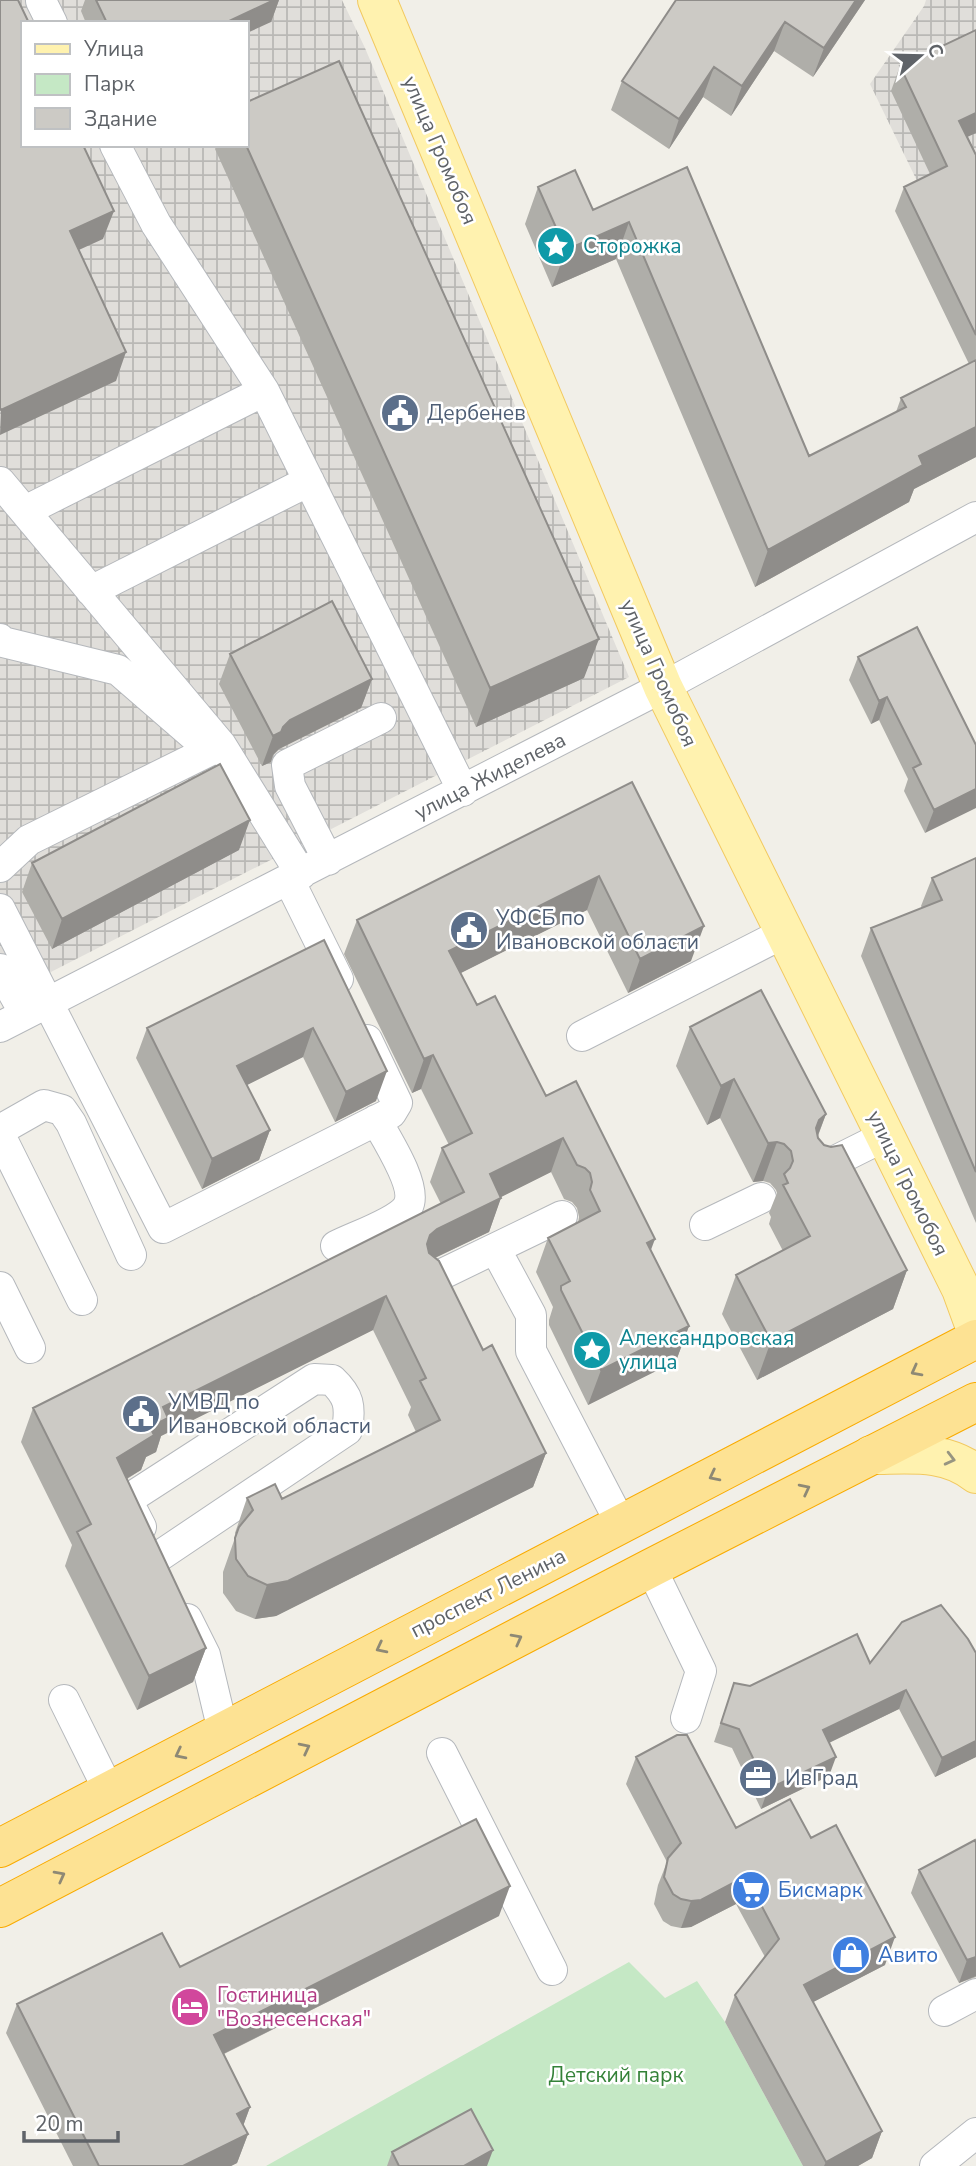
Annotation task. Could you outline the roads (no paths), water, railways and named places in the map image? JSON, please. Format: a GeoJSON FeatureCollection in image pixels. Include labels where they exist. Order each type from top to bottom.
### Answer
{"type":"FeatureCollection","features":[{"type":"Feature","properties":{"kind":"highway","name":"проспект Ленина"},"geometry":{"type":"LineString","coordinates":[[0,1848],[976,1339]]}},
{"type":"Feature","properties":{"kind":"highway"},"geometry":{"type":"LineString","coordinates":[[0,1908],[651,1568],[976,1402]]}},
{"type":"Feature","properties":{"kind":"main road","name":"улица Громобоя"},"geometry":{"type":"LineString","coordinates":[[377,0],[663,687],[961,1289],[976,1330]]}},
{"type":"Feature","properties":{"kind":"main road"},"geometry":{"type":"LineString","coordinates":[[871,1455],[933,1455],[961,1462],[976,1474]]}},
{"type":"Feature","properties":{"kind":"street"},"geometry":{"type":"LineString","coordinates":[[117,147],[156,224],[264,391],[463,791]]}},
{"type":"Feature","properties":{"kind":"street"},"geometry":{"type":"LineString","coordinates":[[25,511],[264,391]]}},
{"type":"Feature","properties":{"kind":"street"},"geometry":{"type":"LineString","coordinates":[[91,591],[309,481]]}},
{"type":"Feature","properties":{"kind":"street"},"geometry":{"type":"LineString","coordinates":[[0,482],[221,745],[295,877],[352,1010],[397,1103],[391,1113],[163,1228],[24,1014],[0,969]]}},
{"type":"Feature","properties":{"kind":"street","name":"улица Жиделева"},"geometry":{"type":"LineString","coordinates":[[24,1014],[663,687],[976,517]]}},
{"type":"Feature","properties":{"kind":"street"},"geometry":{"type":"LineString","coordinates":[[0,639],[3,642],[118,670],[193,735],[221,745]]}},
{"type":"Feature","properties":{"kind":"street"},"geometry":{"type":"LineString","coordinates":[[328,860],[290,786],[287,765],[381,718]]}},
{"type":"Feature","properties":{"kind":"street"},"geometry":{"type":"LineString","coordinates":[[0,867],[29,840],[221,745]]}},
{"type":"Feature","properties":{"kind":"street"},"geometry":{"type":"LineString","coordinates":[[0,909],[24,1014]]}},
{"type":"Feature","properties":{"kind":"street"},"geometry":{"type":"LineString","coordinates":[[582,1036],[784,933]]}},
{"type":"Feature","properties":{"kind":"street"},"geometry":{"type":"LineString","coordinates":[[82,1300],[0,1133],[44,1105],[62,1110],[71,1123],[131,1255]]}},
{"type":"Feature","properties":{"kind":"street"},"geometry":{"type":"LineString","coordinates":[[336,1246],[397,1216],[408,1205],[410,1188],[376,1120]]}},
{"type":"Feature","properties":{"kind":"street"},"geometry":{"type":"LineString","coordinates":[[820,1169],[885,1136]]}},
{"type":"Feature","properties":{"kind":"street"},"geometry":{"type":"LineString","coordinates":[[705,1225],[761,1198]]}},
{"type":"Feature","properties":{"kind":"street"},"geometry":{"type":"LineString","coordinates":[[432,1279],[562,1216]]}},
{"type":"Feature","properties":{"kind":"street"},"geometry":{"type":"LineString","coordinates":[[496,1250],[531,1315],[531,1351],[621,1524]]}},
{"type":"Feature","properties":{"kind":"street"},"geometry":{"type":"LineString","coordinates":[[0,1287],[30,1348]]}},
{"type":"Feature","properties":{"kind":"street"},"geometry":{"type":"LineString","coordinates":[[167,1578],[347,1430],[350,1412],[344,1391],[332,1380],[314,1379],[127,1500],[205,1655],[223,1731]]}},
{"type":"Feature","properties":{"kind":"street"},"geometry":{"type":"LineString","coordinates":[[651,1568],[701,1671],[685,1718]]}},
{"type":"Feature","properties":{"kind":"street"},"geometry":{"type":"LineString","coordinates":[[64,1700],[109,1791]]}},
{"type":"Feature","properties":{"kind":"street"},"geometry":{"type":"LineString","coordinates":[[442,1753],[552,1970]]}},
{"type":"Feature","properties":{"kind":"street"},"geometry":{"type":"LineString","coordinates":[[944,2011],[976,1994]]}},
{"type":"Feature","properties":{"kind":"street"},"geometry":{"type":"LineString","coordinates":[[935,2166],[976,2133]]}},
{"type":"Feature","properties":{"kind":"place","name":"Сторожка"},"geometry":{"type":"Point","coordinates":[556,246]}},
{"type":"Feature","properties":{"kind":"place","name":"Дербенев"},"geometry":{"type":"Point","coordinates":[400,413]}},
{"type":"Feature","properties":{"kind":"place","name":"УФСБ по Ивановской области"},"geometry":{"type":"Point","coordinates":[469,930]}},
{"type":"Feature","properties":{"kind":"place","name":"Александровская улица"},"geometry":{"type":"Point","coordinates":[592,1350]}},
{"type":"Feature","properties":{"kind":"place","name":"УМВД по Ивановской области"},"geometry":{"type":"Point","coordinates":[141,1414]}},
{"type":"Feature","properties":{"kind":"place","name":"ИвГрад"},"geometry":{"type":"Point","coordinates":[758,1778]}},
{"type":"Feature","properties":{"kind":"place","name":"Бисмарк"},"geometry":{"type":"Point","coordinates":[751,1890]}},
{"type":"Feature","properties":{"kind":"place","name":"Авито"},"geometry":{"type":"Point","coordinates":[851,1955]}},
{"type":"Feature","properties":{"kind":"place","name":"Гостиница \"Вознесенская\""},"geometry":{"type":"Point","coordinates":[190,2007]}},
{"type":"Feature","properties":{"kind":"park label","name":"Детский парк"},"geometry":{"type":"Point","coordinates":[616,2075]}}]}
